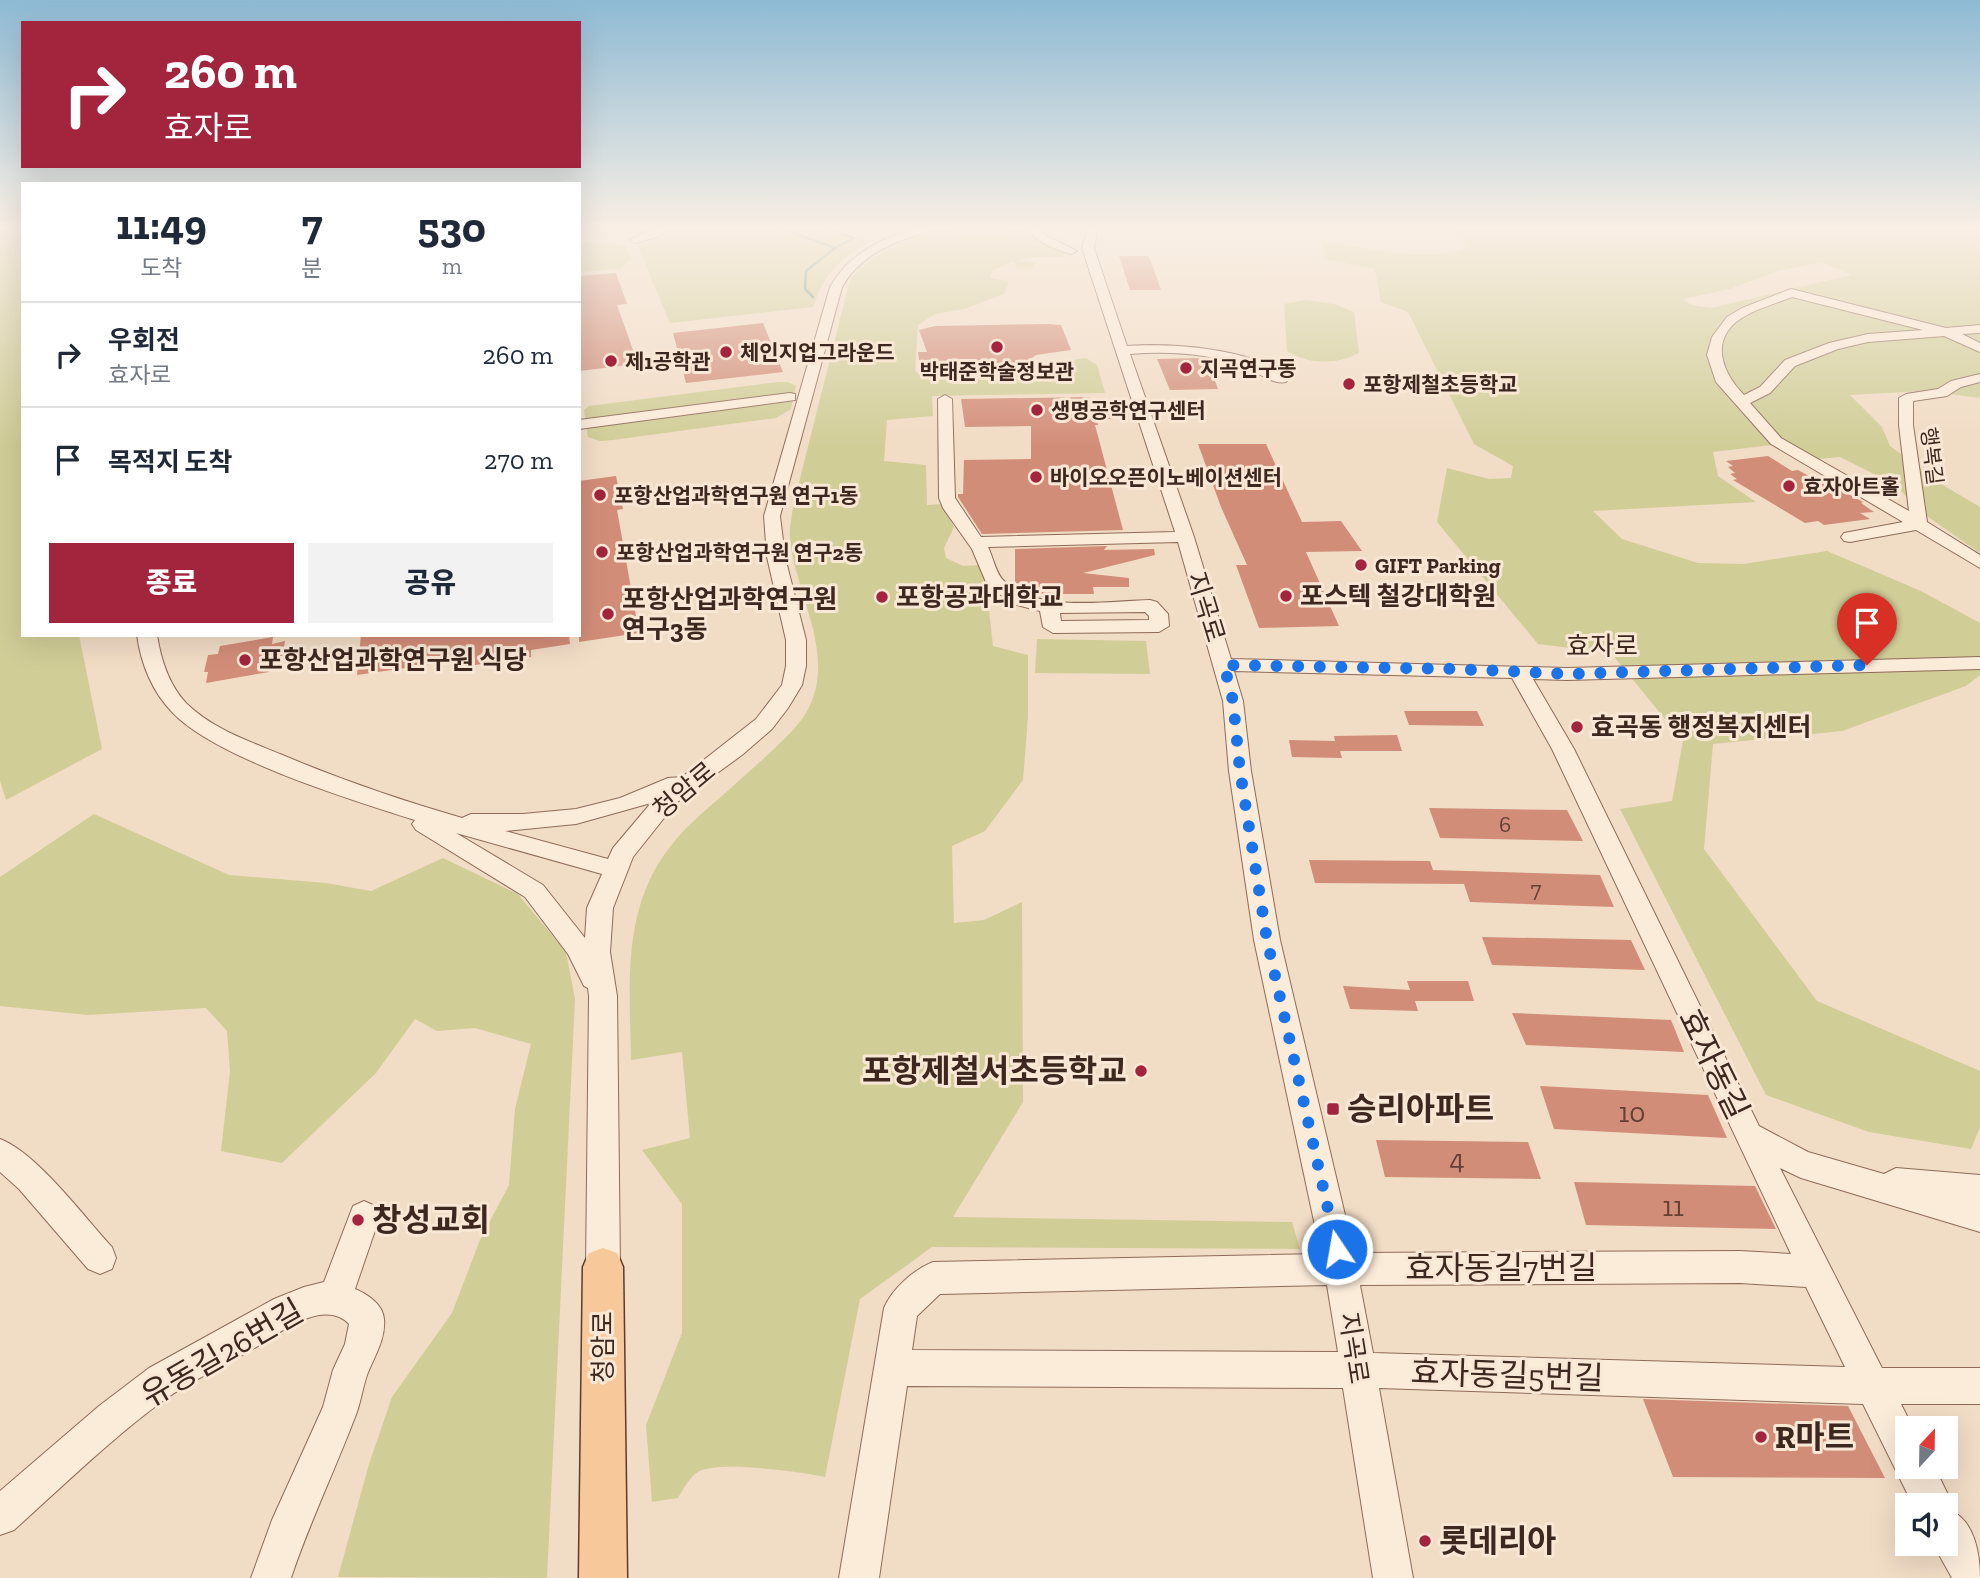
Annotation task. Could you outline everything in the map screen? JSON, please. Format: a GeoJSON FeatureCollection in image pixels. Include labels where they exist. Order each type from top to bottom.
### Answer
{"type":"FeatureCollection","features":[{"type":"Feature","properties":{"kind":"main road","name":"청암로"},"geometry":{"type":"LineString","coordinates":[[603,1267],[603,1578]]}},
{"type":"Feature","properties":{"kind":"street","name":"청암로"},"geometry":{"type":"LineString","coordinates":[[603,1267],[603,996],[597,952],[600,916],[614,869],[629,842],[668,798],[764,724],[781,704],[792,685],[796,666],[796,640],[776,556],[772,516],[832,300]]}},
{"type":"Feature","properties":{"kind":"street","name":"지곡로"},"geometry":{"type":"LineString","coordinates":[[1105,300],[1185,537],[1233,701],[1240,771],[1267,940],[1341,1269],[1392,1578]]}},
{"type":"Feature","properties":{"kind":"street"},"geometry":{"type":"LineString","coordinates":[[1770,300],[1731,320],[1717,337],[1714,355],[1723,382],[1776,441],[1919,524]]}},
{"type":"Feature","properties":{"kind":"street"},"geometry":{"type":"LineString","coordinates":[[1818,300],[1947,332],[1980,348]]}},
{"type":"Feature","properties":{"kind":"street"},"geometry":{"type":"LineString","coordinates":[[1742,401],[1765,390],[1790,363],[1834,346],[1868,338],[1980,329]]}},
{"type":"Feature","properties":{"kind":"street"},"geometry":{"type":"LineString","coordinates":[[1122,350],[1165,348],[1209,352],[1254,363],[1281,379]]}},
{"type":"Feature","properties":{"kind":"street","name":"행복길"},"geometry":{"type":"LineString","coordinates":[[1980,378],[1956,384],[1942,393],[1906,398],[1906,425],[1919,524],[1980,563]]}},
{"type":"Feature","properties":{"kind":"street"},"geometry":{"type":"LineString","coordinates":[[581,425],[790,397]]}},
{"type":"Feature","properties":{"kind":"street"},"geometry":{"type":"LineString","coordinates":[[945,399],[947,498],[951,508],[976,542],[990,568],[994,583],[1024,601],[1049,608],[1150,606],[1158,614],[1159,626],[1053,627],[1049,608]]}},
{"type":"Feature","properties":{"kind":"street"},"geometry":{"type":"LineString","coordinates":[[1850,537],[1919,524]]}},
{"type":"Feature","properties":{"kind":"street"},"geometry":{"type":"LineString","coordinates":[[976,542],[1185,537]]}},
{"type":"Feature","properties":{"kind":"street"},"geometry":{"type":"LineString","coordinates":[[147,637],[152,663],[160,680],[184,713],[256,753],[337,787],[436,820],[614,869]]}},
{"type":"Feature","properties":{"kind":"street","name":"효자로"},"geometry":{"type":"LineString","coordinates":[[1224,665],[1674,672],[1980,663]]}},
{"type":"Feature","properties":{"kind":"street","name":"효자동길"},"geometry":{"type":"LineString","coordinates":[[1518,671],[1563,748],[1748,1135],[1818,1272],[1870,1386],[1895,1433]]}},
{"type":"Feature","properties":{"kind":"street"},"geometry":{"type":"LineString","coordinates":[[436,820],[530,821],[607,810],[660,791],[722,758]]}},
{"type":"Feature","properties":{"kind":"street"},"geometry":{"type":"LineString","coordinates":[[405,809],[439,834],[534,891],[579,949],[603,996]]}},
{"type":"Feature","properties":{"kind":"street"},"geometry":{"type":"LineString","coordinates":[[1748,1135],[1801,1164],[1980,1217]]}},
{"type":"Feature","properties":{"kind":"street"},"geometry":{"type":"LineString","coordinates":[[0,1153],[30,1179],[100,1258]]}},
{"type":"Feature","properties":{"kind":"street"},"geometry":{"type":"LineString","coordinates":[[1847,1177],[1980,1189]]}},
{"type":"Feature","properties":{"kind":"street"},"geometry":{"type":"LineString","coordinates":[[334,1298],[348,1269],[355,1237],[364,1216]]}},
{"type":"Feature","properties":{"kind":"street","name":"효자동길7번길"},"geometry":{"type":"LineString","coordinates":[[933,1278],[1341,1269],[1740,1267],[1818,1272]]}},
{"type":"Feature","properties":{"kind":"street"},"geometry":{"type":"LineString","coordinates":[[859,1578],[901,1308],[933,1278]]}},
{"type":"Feature","properties":{"kind":"street","name":"유동길26번길"},"geometry":{"type":"LineString","coordinates":[[0,1516],[152,1388],[193,1362],[290,1309],[323,1297],[334,1298],[360,1309],[367,1318],[362,1348],[351,1370],[325,1447],[286,1534],[271,1578]]}},
{"type":"Feature","properties":{"kind":"street","name":"효자동길5번길"},"geometry":{"type":"LineString","coordinates":[[892,1368],[1358,1370],[1870,1386],[1980,1386]]}},
{"type":"Feature","properties":{"kind":"street"},"geometry":{"type":"LineString","coordinates":[[1958,1550],[1973,1578]]}},
{"type":"Feature","properties":{"kind":"shaded area"},"geometry":{"type":"Polygon","coordinates":[[[0,300],[21,300],[21,637],[79,637],[102,749],[6,800],[0,781],[0,300]]]}},
{"type":"Feature","properties":{"kind":"shaded area"},"geometry":{"type":"Polygon","coordinates":[[[660,300],[816,300],[813,307],[670,323],[660,300]]]}},
{"type":"Feature","properties":{"kind":"shaded area"},"geometry":{"type":"Polygon","coordinates":[[[845,300],[989,300],[964,309],[935,314],[918,325],[915,371],[931,381],[1086,358],[1097,365],[1105,393],[932,396],[933,416],[887,420],[884,461],[926,465],[927,505],[943,504],[954,527],[944,548],[946,558],[963,566],[980,565],[990,595],[988,601],[993,646],[1028,655],[1028,717],[1023,780],[985,831],[952,846],[954,923],[984,920],[1022,902],[1023,1102],[953,1217],[1292,1222],[1300,1249],[932,1247],[860,1299],[825,1477],[760,1468],[708,1469],[692,1477],[678,1498],[652,1502],[646,1425],[682,1333],[682,1204],[642,1150],[690,1138],[682,1052],[631,1060],[632,949],[643,896],[654,871],[670,847],[699,816],[782,742],[806,713],[815,691],[817,648],[793,560],[790,526],[845,300]]]}},
{"type":"Feature","properties":{"kind":"shaded area"},"geometry":{"type":"Polygon","coordinates":[[[1306,300],[1334,304],[1354,312],[1359,353],[1341,360],[1323,362],[1304,359],[1287,351],[1284,304],[1306,300]]]}},
{"type":"Feature","properties":{"kind":"shaded area"},"geometry":{"type":"Polygon","coordinates":[[[1381,300],[1684,300],[1691,305],[1711,308],[1746,300],[1980,300],[1980,398],[1925,391],[1850,395],[1882,427],[1890,446],[1941,484],[1980,507],[1980,553],[1918,510],[1896,485],[1840,457],[1818,459],[1772,445],[1713,452],[1718,476],[1756,502],[1593,511],[1622,539],[1698,563],[1743,564],[1827,551],[1921,591],[1980,623],[1980,675],[1966,686],[1842,731],[1713,744],[1704,849],[1817,1001],[1980,1071],[1980,1127],[1971,1149],[1869,1132],[1766,1095],[1620,809],[1672,801],[1683,741],[1611,653],[1538,644],[1437,522],[1447,468],[1489,479],[1511,478],[1513,466],[1474,444],[1408,312],[1381,300]]]}},
{"type":"Feature","properties":{"kind":"shaded area"},"geometry":{"type":"Polygon","coordinates":[[[788,382],[796,386],[791,409],[776,418],[613,440],[600,441],[588,437],[584,410],[589,406],[788,382]]]}},
{"type":"Feature","properties":{"kind":"shaded area"},"geometry":{"type":"Polygon","coordinates":[[[1037,639],[1146,641],[1150,674],[1035,673],[1037,639]]]}},
{"type":"Feature","properties":{"kind":"shaded area"},"geometry":{"type":"Polygon","coordinates":[[[94,814],[229,875],[326,883],[371,891],[443,858],[518,894],[566,952],[575,999],[547,1578],[338,1577],[369,1464],[392,1397],[452,1313],[480,1240],[509,1185],[515,1109],[531,1044],[475,1028],[437,1031],[415,1019],[376,1073],[282,1163],[221,1151],[230,1071],[227,1031],[206,1008],[88,1015],[0,1006],[0,877],[94,814]]]}},
{"type":"Feature","properties":{"kind":"building"},"geometry":{"type":"Polygon","coordinates":[[[581,300],[625,300],[627,304],[617,305],[638,364],[581,371],[581,300]]]}},
{"type":"Feature","properties":{"kind":"building","name":"체인지업그라운드"},"geometry":{"type":"Polygon","coordinates":[[[763,323],[783,372],[686,383],[673,333],[763,323]]]}},
{"type":"Feature","properties":{"kind":"building","name":"박태준학술정보관"},"geometry":{"type":"Polygon","coordinates":[[[1061,325],[1071,350],[1036,355],[1028,361],[1014,365],[968,366],[921,374],[918,352],[927,352],[919,330],[935,326],[1061,325]]]}},
{"type":"Feature","properties":{"kind":"building","name":"지곡연구동"},"geometry":{"type":"Polygon","coordinates":[[[1157,359],[1207,359],[1218,389],[1170,390],[1157,359]]]}},
{"type":"Feature","properties":{"kind":"building","name":"바이오오픈이노베이션센터"},"geometry":{"type":"Polygon","coordinates":[[[1089,397],[1091,401],[1108,401],[1113,419],[1097,419],[1098,425],[1095,425],[1123,530],[982,534],[958,497],[958,494],[963,494],[964,460],[1031,459],[1031,426],[965,427],[961,399],[1089,397]]]}},
{"type":"Feature","properties":{"kind":"building"},"geometry":{"type":"Polygon","coordinates":[[[1198,444],[1266,444],[1302,522],[1341,521],[1362,551],[1306,552],[1339,626],[1259,628],[1236,565],[1247,565],[1221,507],[1198,444]]]}},
{"type":"Feature","properties":{"kind":"building","name":"효자아트홀"},"geometry":{"type":"Polygon","coordinates":[[[1768,456],[1792,471],[1798,470],[1816,480],[1824,481],[1863,502],[1861,503],[1874,512],[1860,513],[1870,519],[1824,525],[1818,521],[1805,523],[1733,480],[1737,479],[1730,474],[1735,473],[1728,467],[1733,466],[1726,461],[1768,456]]]}},
{"type":"Feature","properties":{"kind":"building"},"geometry":{"type":"Polygon","coordinates":[[[616,476],[623,509],[617,510],[639,633],[579,642],[581,481],[616,476]]]}},
{"type":"Feature","properties":{"kind":"building"},"geometry":{"type":"Polygon","coordinates":[[[1107,546],[1104,550],[1154,549],[1155,555],[1083,573],[1129,578],[1129,587],[1093,587],[1094,594],[1039,594],[1039,588],[1015,586],[1015,549],[1107,546]]]}},
{"type":"Feature","properties":{"kind":"building","name":"포항산업과학연구원 식당"},"geometry":{"type":"Polygon","coordinates":[[[273,637],[272,644],[285,641],[281,665],[270,667],[269,672],[206,683],[208,672],[204,672],[208,655],[218,654],[220,646],[273,637]]]}},
{"type":"Feature","properties":{"kind":"building","name":"포항산업과학연구원 연구3동"},"geometry":{"type":"Polygon","coordinates":[[[361,637],[569,637],[570,644],[531,650],[531,657],[475,665],[475,658],[357,675],[361,637]]]}},
{"type":"Feature","properties":{"kind":"building"},"geometry":{"type":"Polygon","coordinates":[[[1404,711],[1477,711],[1484,726],[1409,725],[1404,711]]]}},
{"type":"Feature","properties":{"kind":"building"},"geometry":{"type":"Polygon","coordinates":[[[1397,735],[1402,751],[1340,751],[1342,758],[1292,757],[1289,740],[1335,741],[1334,736],[1397,735]]]}},
{"type":"Feature","properties":{"kind":"building"},"geometry":{"type":"Polygon","coordinates":[[[1429,808],[1567,810],[1583,841],[1440,838],[1429,808]]]}},
{"type":"Feature","properties":{"kind":"building"},"geometry":{"type":"Polygon","coordinates":[[[1309,860],[1430,861],[1433,870],[1600,875],[1614,907],[1470,902],[1464,884],[1315,883],[1309,860]]]}},
{"type":"Feature","properties":{"kind":"building"},"geometry":{"type":"Polygon","coordinates":[[[1482,937],[1631,940],[1645,970],[1492,965],[1482,937]]]}},
{"type":"Feature","properties":{"kind":"building"},"geometry":{"type":"Polygon","coordinates":[[[1407,981],[1468,981],[1474,1001],[1415,1001],[1418,1011],[1350,1009],[1343,986],[1410,990],[1407,981]]]}},
{"type":"Feature","properties":{"kind":"building"},"geometry":{"type":"Polygon","coordinates":[[[1512,1013],[1671,1020],[1684,1052],[1526,1045],[1512,1013]]]}},
{"type":"Feature","properties":{"kind":"building"},"geometry":{"type":"Polygon","coordinates":[[[1540,1086],[1708,1095],[1727,1138],[1554,1129],[1540,1086]]]}},
{"type":"Feature","properties":{"kind":"building"},"geometry":{"type":"Polygon","coordinates":[[[1376,1140],[1528,1142],[1541,1179],[1385,1177],[1376,1140]]]}},
{"type":"Feature","properties":{"kind":"building"},"geometry":{"type":"Polygon","coordinates":[[[1574,1182],[1755,1186],[1776,1229],[1586,1225],[1574,1182]]]}},
{"type":"Feature","properties":{"kind":"building","name":"R마트"},"geometry":{"type":"Polygon","coordinates":[[[1643,1399],[1848,1406],[1885,1478],[1673,1477],[1643,1399]]]}},
{"type":"Feature","properties":{"kind":"place","name":"박태준학술정보관"},"geometry":{"type":"Point","coordinates":[997,347]}},
{"type":"Feature","properties":{"kind":"place","name":"체인지업그라운드"},"geometry":{"type":"Point","coordinates":[726,352]}},
{"type":"Feature","properties":{"kind":"place","name":"제1공학관"},"geometry":{"type":"Point","coordinates":[611,361]}},
{"type":"Feature","properties":{"kind":"place","name":"지곡연구동"},"geometry":{"type":"Point","coordinates":[1186,368]}},
{"type":"Feature","properties":{"kind":"place","name":"포항제철초등학교"},"geometry":{"type":"Point","coordinates":[1349,384]}},
{"type":"Feature","properties":{"kind":"place","name":"생명공학연구센터"},"geometry":{"type":"Point","coordinates":[1037,410]}},
{"type":"Feature","properties":{"kind":"place","name":"바이오오픈이노베이션센터"},"geometry":{"type":"Point","coordinates":[1036,477]}},
{"type":"Feature","properties":{"kind":"place","name":"효자아트홀"},"geometry":{"type":"Point","coordinates":[1789,486]}},
{"type":"Feature","properties":{"kind":"place","name":"포항산업과학연구원 연구1동"},"geometry":{"type":"Point","coordinates":[600,495]}},
{"type":"Feature","properties":{"kind":"place","name":"포항산업과학연구원 연구2동"},"geometry":{"type":"Point","coordinates":[602,552]}},
{"type":"Feature","properties":{"kind":"place","name":"GIFT Parking"},"geometry":{"type":"Point","coordinates":[1361,565]}},
{"type":"Feature","properties":{"kind":"place","name":"포스텍 철강대학원"},"geometry":{"type":"Point","coordinates":[1286,596]}},
{"type":"Feature","properties":{"kind":"place","name":"포항공과대학교"},"geometry":{"type":"Point","coordinates":[882,597]}},
{"type":"Feature","properties":{"kind":"place","name":"포항산업과학연구원 연구3동"},"geometry":{"type":"Point","coordinates":[608,614]}},
{"type":"Feature","properties":{"kind":"place","name":"포항산업과학연구원 식당"},"geometry":{"type":"Point","coordinates":[245,660]}},
{"type":"Feature","properties":{"kind":"place","name":"효곡동 행정복지센터"},"geometry":{"type":"Point","coordinates":[1577,727]}},
{"type":"Feature","properties":{"kind":"place","name":"포항제철서초등학교"},"geometry":{"type":"Point","coordinates":[1141,1071]}},
{"type":"Feature","properties":{"kind":"place","name":"승리아파트"},"geometry":{"type":"Point","coordinates":[1333,1109]}},
{"type":"Feature","properties":{"kind":"place","name":"창성교회"},"geometry":{"type":"Point","coordinates":[358,1220]}},
{"type":"Feature","properties":{"kind":"place","name":"R마트"},"geometry":{"type":"Point","coordinates":[1761,1437]}},
{"type":"Feature","properties":{"kind":"place","name":"롯데리아"},"geometry":{"type":"Point","coordinates":[1425,1541]}},
{"type":"Feature","properties":{"kind":"route"},"geometry":{"type":"LineString","coordinates":[[1337,1249],[1267,940],[1240,771],[1233,701],[1224,665],[1343,666],[1567,674],[1867,665]]}}]}
